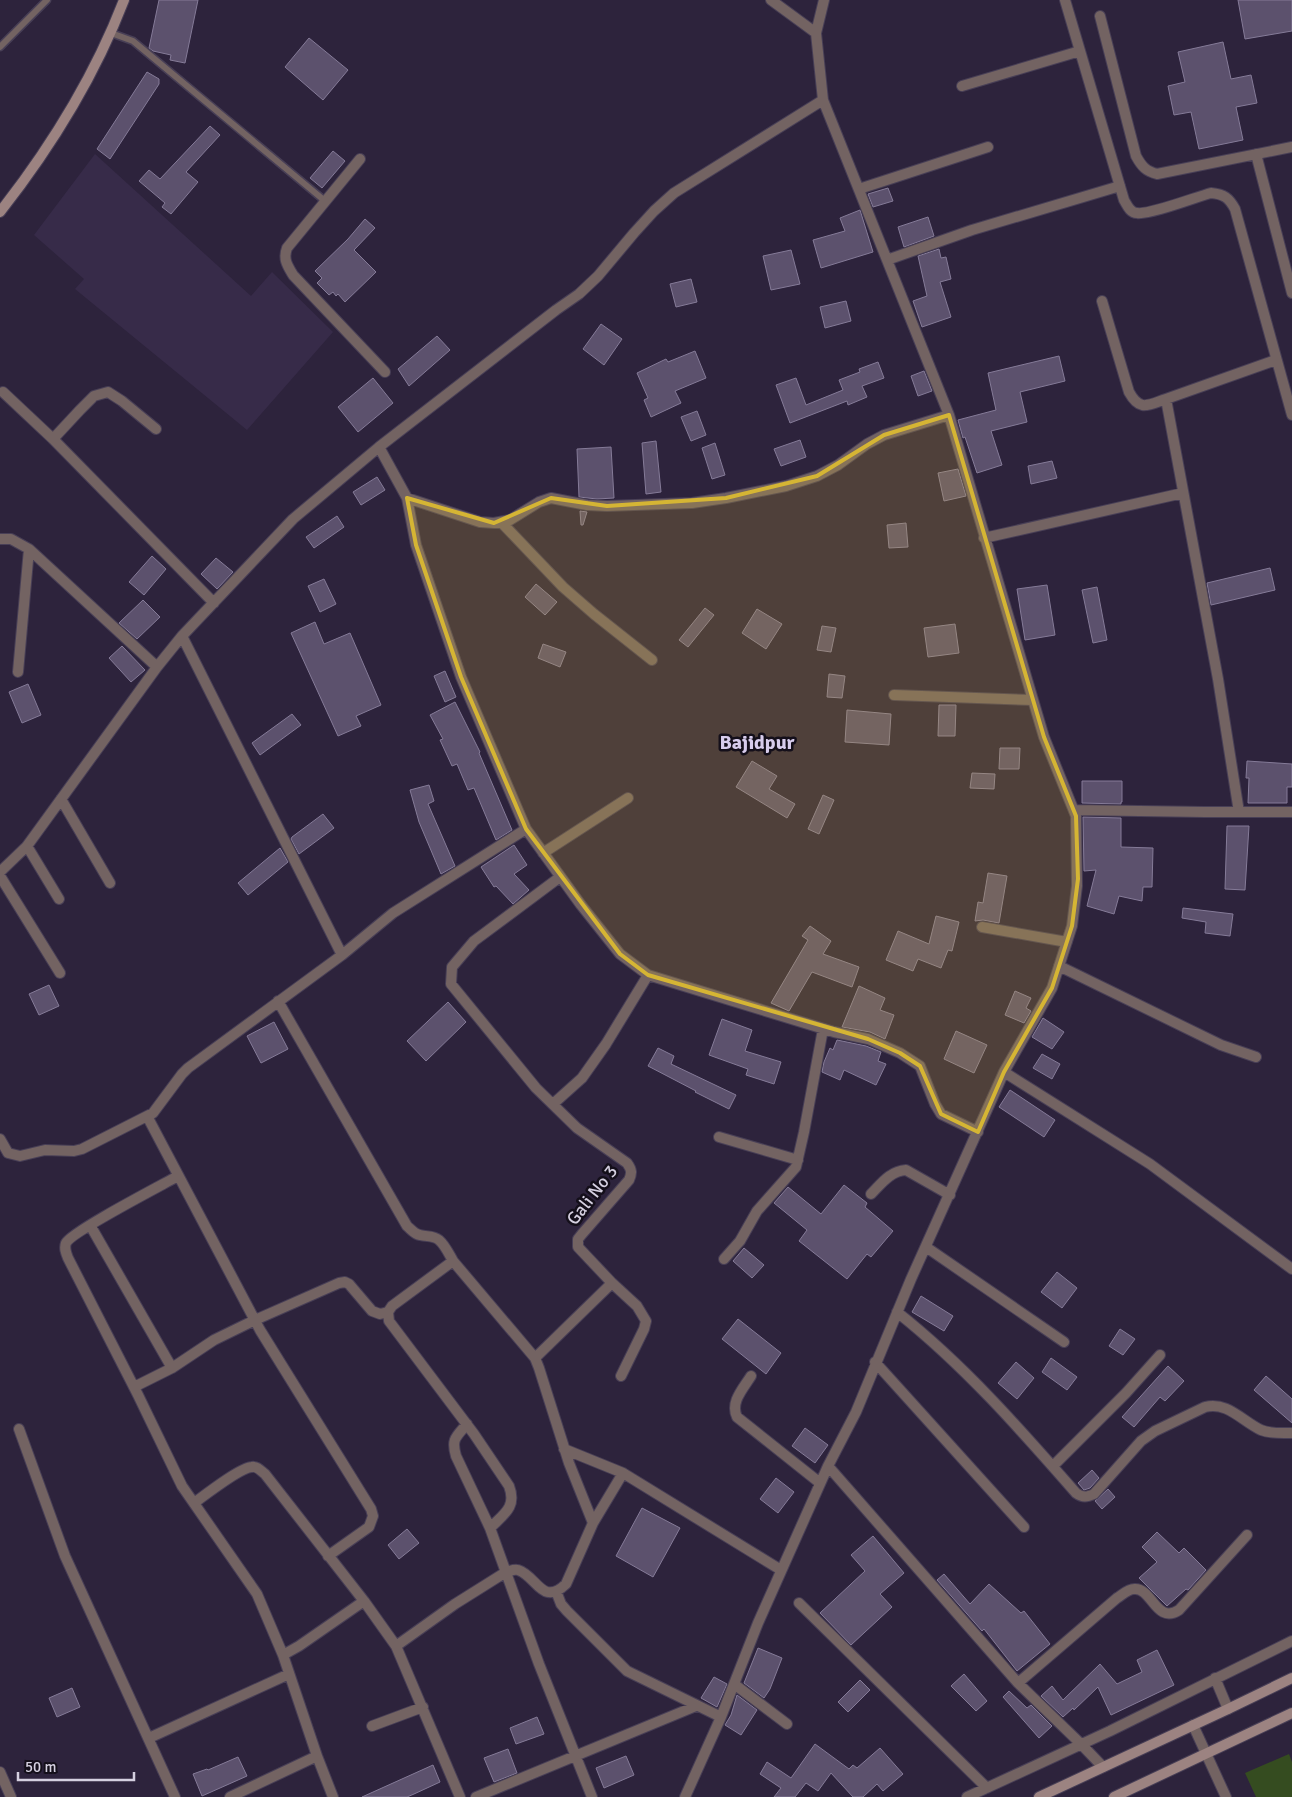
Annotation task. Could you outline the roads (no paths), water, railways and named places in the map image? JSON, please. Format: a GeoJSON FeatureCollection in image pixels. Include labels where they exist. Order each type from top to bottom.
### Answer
{"type":"FeatureCollection","features":[{"type":"Feature","properties":{"kind":"street"},"geometry":{"type":"LineString","coordinates":[[0,212],[22,184],[78,100],[111,33],[124,0]]}},
{"type":"Feature","properties":{"kind":"street"},"geometry":{"type":"LineString","coordinates":[[771,0],[816,33]]}},
{"type":"Feature","properties":{"kind":"street"},"geometry":{"type":"LineString","coordinates":[[685,1797],[721,1717],[781,1570],[828,1466],[856,1412],[875,1362],[1004,1072],[1052,988],[1072,926],[1077,886],[1074,810],[1044,737],[949,414],[823,100],[816,33],[824,0]]}},
{"type":"Feature","properties":{"kind":"street"},"geometry":{"type":"LineString","coordinates":[[1065,0],[1124,200],[1129,209],[1136,214],[1148,212],[1211,193],[1222,194],[1235,209],[1292,415]]}},
{"type":"Feature","properties":{"kind":"street"},"geometry":{"type":"LineString","coordinates":[[1100,16],[1136,156],[1146,171],[1157,174],[1292,147]]}},
{"type":"Feature","properties":{"kind":"street"},"geometry":{"type":"LineString","coordinates":[[962,86],[1080,51]]}},
{"type":"Feature","properties":{"kind":"street"},"geometry":{"type":"LineString","coordinates":[[0,872],[27,846],[157,667],[182,636],[293,519],[379,447],[579,294],[598,276],[654,211],[674,193],[823,100]]}},
{"type":"Feature","properties":{"kind":"street"},"geometry":{"type":"LineString","coordinates":[[859,189],[988,147]]}},
{"type":"Feature","properties":{"kind":"street"},"geometry":{"type":"LineString","coordinates":[[1256,154],[1292,293]]}},
{"type":"Feature","properties":{"kind":"street"},"geometry":{"type":"LineString","coordinates":[[360,159],[287,248],[285,255],[286,264],[294,275],[385,372]]}},
{"type":"Feature","properties":{"kind":"street"},"geometry":{"type":"LineString","coordinates":[[887,260],[972,230],[1120,186]]}},
{"type":"Feature","properties":{"kind":"street"},"geometry":{"type":"LineString","coordinates":[[1102,301],[1130,392],[1135,402],[1140,405],[1149,405],[1276,360]]}},
{"type":"Feature","properties":{"kind":"street"},"geometry":{"type":"LineString","coordinates":[[3,392],[214,603]]}},
{"type":"Feature","properties":{"kind":"street"},"geometry":{"type":"LineString","coordinates":[[53,440],[94,396],[108,392],[156,429]]}},
{"type":"Feature","properties":{"kind":"street"},"geometry":{"type":"LineString","coordinates":[[1166,399],[1218,679],[1239,812]]}},
{"type":"Feature","properties":{"kind":"street"},"geometry":{"type":"LineString","coordinates":[[407,498],[480,522],[502,523],[539,502],[551,498],[607,506],[692,503],[786,486],[817,476],[838,465],[884,435],[949,414]]}},
{"type":"Feature","properties":{"kind":"street"},"geometry":{"type":"LineString","coordinates":[[379,447],[407,498],[416,545],[461,677],[526,829],[560,877],[620,954],[648,975],[823,1029],[868,1039],[900,1053],[916,1062],[924,1072],[935,1104],[941,1114],[978,1132]]}},
{"type":"Feature","properties":{"kind":"street"},"geometry":{"type":"LineString","coordinates":[[984,538],[1183,493]]}},
{"type":"Feature","properties":{"kind":"street"},"geometry":{"type":"LineString","coordinates":[[502,523],[574,596],[652,660]]}},
{"type":"Feature","properties":{"kind":"street"},"geometry":{"type":"LineString","coordinates":[[0,539],[11,540],[29,549],[157,667]]}},
{"type":"Feature","properties":{"kind":"street"},"geometry":{"type":"LineString","coordinates":[[18,672],[29,549]]}},
{"type":"Feature","properties":{"kind":"street"},"geometry":{"type":"LineString","coordinates":[[182,636],[342,954]]}},
{"type":"Feature","properties":{"kind":"street"},"geometry":{"type":"LineString","coordinates":[[894,695],[1033,700]]}},
{"type":"Feature","properties":{"kind":"street"},"geometry":{"type":"LineString","coordinates":[[543,853],[628,798]]}},
{"type":"Feature","properties":{"kind":"street"},"geometry":{"type":"LineString","coordinates":[[61,800],[110,883]]}},
{"type":"Feature","properties":{"kind":"street"},"geometry":{"type":"LineString","coordinates":[[1074,810],[1292,812]]}},
{"type":"Feature","properties":{"kind":"street"},"geometry":{"type":"LineString","coordinates":[[0,1139],[8,1153],[14,1156],[44,1150],[82,1149],[146,1116],[157,1108],[188,1068],[342,954],[393,913],[526,829]]}},
{"type":"Feature","properties":{"kind":"street"},"geometry":{"type":"LineString","coordinates":[[27,846],[59,899]]}},
{"type":"Feature","properties":{"kind":"street"},"geometry":{"type":"LineString","coordinates":[[0,876],[60,973]]}},
{"type":"Feature","properties":{"kind":"street"},"geometry":{"type":"LineString","coordinates":[[560,877],[474,941],[452,966],[450,974],[451,984],[454,989],[532,1083],[553,1104],[582,1078],[606,1044],[648,975]]}},
{"type":"Feature","properties":{"kind":"street"},"geometry":{"type":"LineString","coordinates":[[982,927],[1067,942]]}},
{"type":"Feature","properties":{"kind":"street"},"geometry":{"type":"LineString","coordinates":[[1060,966],[1221,1045],[1256,1057]]}},
{"type":"Feature","properties":{"kind":"street"},"geometry":{"type":"LineString","coordinates":[[278,1001],[407,1226],[420,1236],[438,1239],[443,1244],[453,1261],[535,1358],[564,1449],[593,1523]]}},
{"type":"Feature","properties":{"kind":"street"},"geometry":{"type":"LineString","coordinates":[[724,1259],[740,1241],[757,1211],[796,1167],[823,1029]]}},
{"type":"Feature","properties":{"kind":"street"},"geometry":{"type":"LineString","coordinates":[[1004,1072],[1150,1164],[1292,1269]]}},
{"type":"Feature","properties":{"kind":"street","name":"Gali No 3"},"geometry":{"type":"LineString","coordinates":[[553,1104],[577,1128],[627,1163],[631,1169],[632,1174],[629,1180],[578,1240],[578,1247],[612,1283]]}},
{"type":"Feature","properties":{"kind":"street"},"geometry":{"type":"LineString","coordinates":[[146,1116],[255,1320],[371,1509],[373,1516],[369,1527],[328,1556]]}},
{"type":"Feature","properties":{"kind":"street"},"geometry":{"type":"LineString","coordinates":[[719,1137],[798,1160]]}},
{"type":"Feature","properties":{"kind":"street"},"geometry":{"type":"LineString","coordinates":[[871,1194],[892,1173],[898,1170],[906,1170],[950,1195]]}},
{"type":"Feature","properties":{"kind":"street"},"geometry":{"type":"LineString","coordinates":[[178,1176],[90,1225],[69,1239],[65,1244],[65,1250],[92,1308],[182,1486],[258,1594],[283,1655],[333,1797]]}},
{"type":"Feature","properties":{"kind":"street"},"geometry":{"type":"LineString","coordinates":[[90,1225],[172,1368]]}},
{"type":"Feature","properties":{"kind":"street"},"geometry":{"type":"LineString","coordinates":[[926,1247],[1064,1342]]}},
{"type":"Feature","properties":{"kind":"street"},"geometry":{"type":"LineString","coordinates":[[453,1261],[392,1306],[388,1312],[389,1321],[467,1424],[509,1486],[512,1502],[508,1510],[490,1528]]}},
{"type":"Feature","properties":{"kind":"street"},"geometry":{"type":"LineString","coordinates":[[134,1388],[172,1368],[206,1345],[255,1320],[339,1283],[345,1282],[372,1312],[376,1314],[388,1312]]}},
{"type":"Feature","properties":{"kind":"street"},"geometry":{"type":"LineString","coordinates":[[535,1358],[612,1283],[637,1306],[646,1321],[621,1376]]}},
{"type":"Feature","properties":{"kind":"street"},"geometry":{"type":"LineString","coordinates":[[897,1312],[936,1344],[1020,1428],[1076,1493],[1082,1497],[1088,1497],[1100,1488],[1141,1441],[1164,1427],[1212,1405],[1237,1414],[1259,1429],[1268,1432],[1292,1433]]}},
{"type":"Feature","properties":{"kind":"street"},"geometry":{"type":"LineString","coordinates":[[1053,1466],[1160,1356]]}},
{"type":"Feature","properties":{"kind":"street"},"geometry":{"type":"LineString","coordinates":[[875,1362],[1024,1527]]}},
{"type":"Feature","properties":{"kind":"street"},"geometry":{"type":"LineString","coordinates":[[750,1376],[735,1402],[734,1410],[737,1417],[820,1483]]}},
{"type":"Feature","properties":{"kind":"street"},"geometry":{"type":"LineString","coordinates":[[467,1424],[454,1438],[453,1446],[456,1456],[490,1528],[592,1797]]}},
{"type":"Feature","properties":{"kind":"street"},"geometry":{"type":"LineString","coordinates":[[19,1429],[65,1556],[175,1797]]}},
{"type":"Feature","properties":{"kind":"street"},"geometry":{"type":"LineString","coordinates":[[564,1449],[622,1473],[781,1570]]}},
{"type":"Feature","properties":{"kind":"street"},"geometry":{"type":"LineString","coordinates":[[194,1503],[242,1470],[251,1466],[258,1468],[266,1474],[364,1601],[396,1646],[460,1797]]}},
{"type":"Feature","properties":{"kind":"street"},"geometry":{"type":"LineString","coordinates":[[828,1466],[1018,1683],[1102,1767]]}},
{"type":"Feature","properties":{"kind":"street"},"geometry":{"type":"LineString","coordinates":[[396,1646],[455,1604],[506,1572],[520,1570],[541,1590],[546,1592],[556,1590],[566,1584],[593,1523],[622,1473]]}},
{"type":"Feature","properties":{"kind":"street"},"geometry":{"type":"LineString","coordinates":[[1018,1683],[1117,1598],[1134,1589],[1140,1590],[1166,1614],[1173,1614],[1179,1610],[1247,1535]]}},
{"type":"Feature","properties":{"kind":"street"},"geometry":{"type":"LineString","coordinates":[[556,1590],[561,1604],[627,1671],[721,1717]]}},
{"type":"Feature","properties":{"kind":"street"},"geometry":{"type":"LineString","coordinates":[[283,1655],[364,1601]]}},
{"type":"Feature","properties":{"kind":"street"},"geometry":{"type":"LineString","coordinates":[[799,1604],[986,1788]]}},
{"type":"Feature","properties":{"kind":"street"},"geometry":{"type":"LineString","coordinates":[[967,1797],[1081,1744],[1292,1641]]}},
{"type":"Feature","properties":{"kind":"street"},"geometry":{"type":"LineString","coordinates":[[149,1738],[289,1674]]}},
{"type":"Feature","properties":{"kind":"street"},"geometry":{"type":"LineString","coordinates":[[1215,1678],[1228,1709]]}},
{"type":"Feature","properties":{"kind":"street"},"geometry":{"type":"LineString","coordinates":[[1039,1797],[1292,1678]]}},
{"type":"Feature","properties":{"kind":"street"},"geometry":{"type":"LineString","coordinates":[[734,1684],[787,1724]]}},
{"type":"Feature","properties":{"kind":"street"},"geometry":{"type":"LineString","coordinates":[[476,1797],[696,1706]]}},
{"type":"Feature","properties":{"kind":"street"},"geometry":{"type":"LineString","coordinates":[[372,1726],[422,1708]]}},
{"type":"Feature","properties":{"kind":"street"},"geometry":{"type":"LineString","coordinates":[[1114,1797],[1292,1713]]}},
{"type":"Feature","properties":{"kind":"street"},"geometry":{"type":"LineString","coordinates":[[1193,1725],[1226,1797]]}},
{"type":"Feature","properties":{"kind":"street"},"geometry":{"type":"LineString","coordinates":[[230,1797],[318,1756]]}},
{"type":"Feature","properties":{"kind":"street"},"geometry":{"type":"LineString","coordinates":[[0,1772],[11,1797]]}},
{"type":"Feature","properties":{"kind":"lane"},"geometry":{"type":"LineString","coordinates":[[0,47],[47,0]]}},
{"type":"Feature","properties":{"kind":"lane"},"geometry":{"type":"LineString","coordinates":[[111,33],[133,41],[325,202]]}},
{"type":"Feature","properties":{"kind":"district","name":"Bajidpur"},"geometry":{"type":"Point","coordinates":[757,742]}}]}
